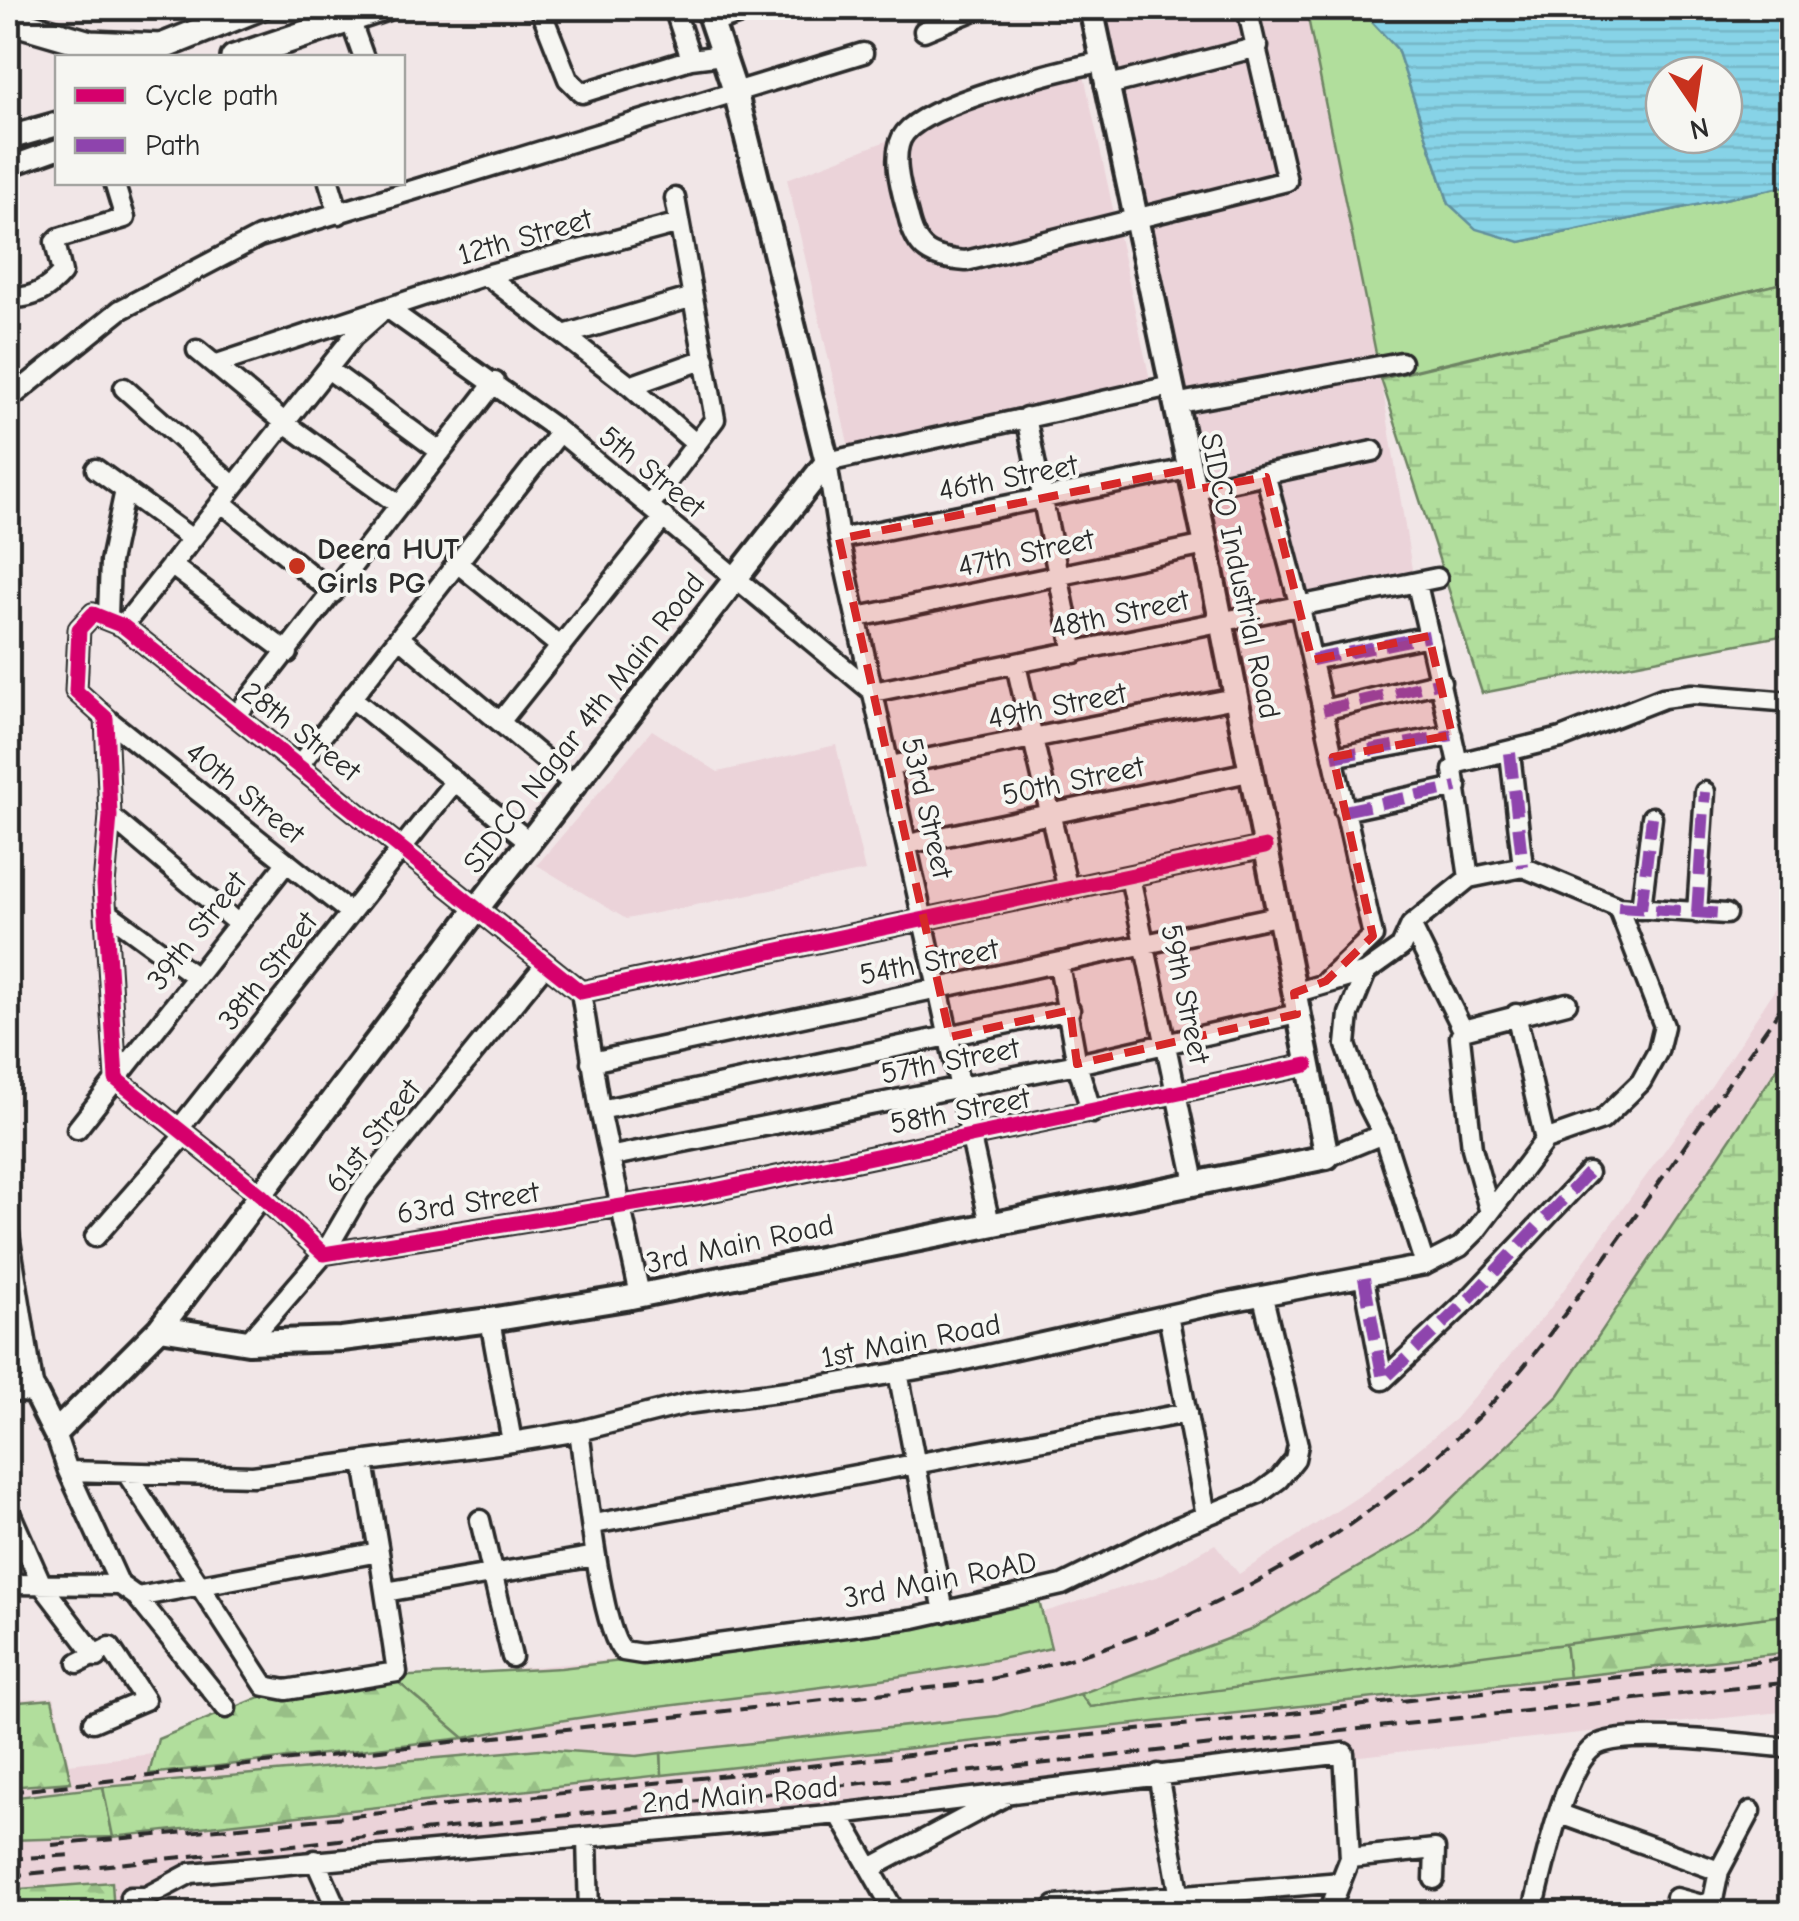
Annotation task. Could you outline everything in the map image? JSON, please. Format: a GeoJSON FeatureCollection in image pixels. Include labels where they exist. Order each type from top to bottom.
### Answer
{"type":"FeatureCollection","features":[{"type":"Feature","properties":{"kind":"main road"},"geometry":{"type":"LineString","coordinates":[[8,36],[101,53],[163,52],[222,14],[258,8]]}},
{"type":"Feature","properties":{"kind":"main road"},"geometry":{"type":"LineString","coordinates":[[254,55],[286,50],[350,19],[383,8]]}},
{"type":"Feature","properties":{"kind":"main road"},"geometry":{"type":"LineString","coordinates":[[8,20],[101,53]]}},
{"type":"Feature","properties":{"kind":"street"},"geometry":{"type":"LineString","coordinates":[[540,8],[568,79],[582,94],[691,59],[723,55]]}},
{"type":"Feature","properties":{"kind":"street"},"geometry":{"type":"LineString","coordinates":[[674,8],[691,59]]}},
{"type":"Feature","properties":{"kind":"street"},"geometry":{"type":"LineString","coordinates":[[758,8],[710,15],[736,94],[827,462],[1026,417],[1401,362]]}},
{"type":"Feature","properties":{"kind":"street"},"geometry":{"type":"LineString","coordinates":[[924,31],[980,8]]}},
{"type":"Feature","properties":{"kind":"street","name":"SIDCO Industrial Road"},"geometry":{"type":"LineString","coordinates":[[1090,8],[1206,545],[1327,1157]]}},
{"type":"Feature","properties":{"kind":"street"},"geometry":{"type":"LineString","coordinates":[[1100,62],[1042,74],[925,118],[905,132],[898,147],[901,189],[914,241],[933,258],[966,261],[1287,181],[1247,8]]}},
{"type":"Feature","properties":{"kind":"street"},"geometry":{"type":"LineString","coordinates":[[350,19],[363,55]]}},
{"type":"Feature","properties":{"kind":"street"},"geometry":{"type":"LineString","coordinates":[[1105,86],[1258,47]]}},
{"type":"Feature","properties":{"kind":"street"},"geometry":{"type":"LineString","coordinates":[[8,400],[120,310],[258,237],[863,53]]}},
{"type":"Feature","properties":{"kind":"street"},"geometry":{"type":"LineString","coordinates":[[8,138],[51,134]]}},
{"type":"Feature","properties":{"kind":"street"},"geometry":{"type":"LineString","coordinates":[[8,167],[51,134]]}},
{"type":"Feature","properties":{"kind":"street"},"geometry":{"type":"LineString","coordinates":[[8,297],[19,298],[50,288],[62,273],[55,242],[59,238],[125,218],[115,185]]}},
{"type":"Feature","properties":{"kind":"street"},"geometry":{"type":"LineString","coordinates":[[330,185],[339,214]]}},
{"type":"Feature","properties":{"kind":"street"},"geometry":{"type":"LineString","coordinates":[[500,722],[561,647],[657,511],[714,419],[675,198]]}},
{"type":"Feature","properties":{"kind":"street","name":"12th Street"},"geometry":{"type":"LineString","coordinates":[[217,364],[486,275],[679,223]]}},
{"type":"Feature","properties":{"kind":"street"},"geometry":{"type":"LineString","coordinates":[[486,275],[630,386],[696,444]]}},
{"type":"Feature","properties":{"kind":"street"},"geometry":{"type":"LineString","coordinates":[[564,335],[693,297]]}},
{"type":"Feature","properties":{"kind":"street"},"geometry":{"type":"LineString","coordinates":[[116,621],[171,565],[353,337],[387,308]]}},
{"type":"Feature","properties":{"kind":"street","name":"5th Street"},"geometry":{"type":"LineString","coordinates":[[387,308],[560,432],[873,692]]}},
{"type":"Feature","properties":{"kind":"street"},"geometry":{"type":"LineString","coordinates":[[197,350],[285,423],[399,505]]}},
{"type":"Feature","properties":{"kind":"street"},"geometry":{"type":"LineString","coordinates":[[630,386],[706,359]]}},
{"type":"Feature","properties":{"kind":"street"},"geometry":{"type":"LineString","coordinates":[[328,368],[441,452]]}},
{"type":"Feature","properties":{"kind":"street"},"geometry":{"type":"LineString","coordinates":[[236,716],[494,382]]}},
{"type":"Feature","properties":{"kind":"street"},"geometry":{"type":"LineString","coordinates":[[124,388],[234,486]]}},
{"type":"Feature","properties":{"kind":"street"},"geometry":{"type":"LineString","coordinates":[[1026,417],[1074,653]]}},
{"type":"Feature","properties":{"kind":"street"},"geometry":{"type":"LineString","coordinates":[[299,765],[560,432]]}},
{"type":"Feature","properties":{"kind":"street","name":"46th Street"},"geometry":{"type":"LineString","coordinates":[[839,539],[1041,501],[1190,480],[1266,476],[1373,451]]}},
{"type":"Feature","properties":{"kind":"street","name":"53rd Street"},"geometry":{"type":"LineString","coordinates":[[827,462],[839,539],[990,1224]]}},
{"type":"Feature","properties":{"kind":"street","name":"SIDCO Nagar 4th Main Road"},"geometry":{"type":"LineString","coordinates":[[55,1432],[160,1328],[478,906],[827,462]]}},
{"type":"Feature","properties":{"kind":"street"},"geometry":{"type":"LineString","coordinates":[[96,468],[192,539]]}},
{"type":"Feature","properties":{"kind":"street"},"geometry":{"type":"LineString","coordinates":[[1266,476],[1299,603],[1373,936],[1326,982]]}},
{"type":"Feature","properties":{"kind":"street"},"geometry":{"type":"LineString","coordinates":[[116,621],[110,562],[125,490]]}},
{"type":"Feature","properties":{"kind":"street"},"geometry":{"type":"LineString","coordinates":[[222,502],[333,593]]}},
{"type":"Feature","properties":{"kind":"street","name":"47th Street"},"geometry":{"type":"LineString","coordinates":[[858,617],[1206,545]]}},
{"type":"Feature","properties":{"kind":"street"},"geometry":{"type":"LineString","coordinates":[[456,562],[561,647]]}},
{"type":"Feature","properties":{"kind":"street"},"geometry":{"type":"LineString","coordinates":[[171,565],[288,653]]}},
{"type":"Feature","properties":{"kind":"street","name":"48th Street"},"geometry":{"type":"LineString","coordinates":[[873,692],[1437,578]]}},
{"type":"Feature","properties":{"kind":"street"},"geometry":{"type":"LineString","coordinates":[[1416,584],[1458,763],[1454,770],[1469,878]]}},
{"type":"Feature","properties":{"kind":"street","name":"40th Street"},"geometry":{"type":"LineString","coordinates":[[116,621],[93,614],[79,629],[76,691],[349,912]]}},
{"type":"Feature","properties":{"kind":"street","name":"28th Street"},"geometry":{"type":"LineString","coordinates":[[116,621],[582,992]]}},
{"type":"Feature","properties":{"kind":"street"},"geometry":{"type":"LineString","coordinates":[[1312,660],[1430,636]]}},
{"type":"Feature","properties":{"kind":"street"},"geometry":{"type":"LineString","coordinates":[[400,638],[576,786]]}},
{"type":"Feature","properties":{"kind":"street"},"geometry":{"type":"LineString","coordinates":[[1016,664],[1068,890]]}},
{"type":"Feature","properties":{"kind":"street"},"geometry":{"type":"LineString","coordinates":[[1323,710],[1441,682]]}},
{"type":"Feature","properties":{"kind":"street"},"geometry":{"type":"LineString","coordinates":[[1458,763],[1510,754],[1663,698],[1693,694],[1792,702]]}},
{"type":"Feature","properties":{"kind":"street","name":"49th Street"},"geometry":{"type":"LineString","coordinates":[[890,766],[1235,698]]}},
{"type":"Feature","properties":{"kind":"street"},"geometry":{"type":"LineString","coordinates":[[354,699],[531,843]]}},
{"type":"Feature","properties":{"kind":"street"},"geometry":{"type":"LineString","coordinates":[[106,718],[110,816],[104,885],[116,1079],[261,1195],[324,1254]]}},
{"type":"Feature","properties":{"kind":"street"},"geometry":{"type":"LineString","coordinates":[[1333,757],[1452,735]]}},
{"type":"Feature","properties":{"kind":"street"},"geometry":{"type":"LineString","coordinates":[[1510,754],[1523,867]]}},
{"type":"Feature","properties":{"kind":"street","name":"50th Street"},"geometry":{"type":"LineString","coordinates":[[908,844],[1249,772]]}},
{"type":"Feature","properties":{"kind":"street","name":"38th Street"},"geometry":{"type":"LineString","coordinates":[[95,1237],[455,781]]}},
{"type":"Feature","properties":{"kind":"street"},"geometry":{"type":"LineString","coordinates":[[1344,810],[1457,787]]}},
{"type":"Feature","properties":{"kind":"street"},"geometry":{"type":"LineString","coordinates":[[1697,914],[1705,792]]}},
{"type":"Feature","properties":{"kind":"street"},"geometry":{"type":"LineString","coordinates":[[110,816],[237,923]]}},
{"type":"Feature","properties":{"kind":"street"},"geometry":{"type":"LineString","coordinates":[[1640,908],[1652,818]]}},
{"type":"Feature","properties":{"kind":"street"},"geometry":{"type":"LineString","coordinates":[[640,1295],[600,1110],[582,992],[1265,847]]}},
{"type":"Feature","properties":{"kind":"street","name":"39th Street"},"geometry":{"type":"LineString","coordinates":[[78,1129],[287,862]]}},
{"type":"Feature","properties":{"kind":"street"},"geometry":{"type":"LineString","coordinates":[[1425,1264],[1383,1134],[1364,1097],[1346,1044],[1349,1014],[1366,972],[1401,947],[1411,925],[1469,878],[1523,867],[1618,907],[1726,914]]}},
{"type":"Feature","properties":{"kind":"street","name":"59th Street"},"geometry":{"type":"LineString","coordinates":[[1130,876],[1196,1182]]}},
{"type":"Feature","properties":{"kind":"street"},"geometry":{"type":"LineString","coordinates":[[1516,1014],[1544,1140],[1602,1120],[1641,1082],[1658,1051],[1664,1026],[1618,907]]}},
{"type":"Feature","properties":{"kind":"street"},"geometry":{"type":"LineString","coordinates":[[107,912],[196,977]]}},
{"type":"Feature","properties":{"kind":"street","name":"54th Street"},"geometry":{"type":"LineString","coordinates":[[591,1062],[1277,916]]}},
{"type":"Feature","properties":{"kind":"street"},"geometry":{"type":"LineString","coordinates":[[1411,925],[1463,1030],[1460,1038],[1472,1148],[1489,1209]]}},
{"type":"Feature","properties":{"kind":"street"},"geometry":{"type":"LineString","coordinates":[[1059,964],[1078,1064],[1092,1113]]}},
{"type":"Feature","properties":{"kind":"street","name":"61st Street"},"geometry":{"type":"LineString","coordinates":[[248,1342],[324,1254],[360,1192],[546,965]]}},
{"type":"Feature","properties":{"kind":"street","name":"57th Street"},"geometry":{"type":"LineString","coordinates":[[612,1156],[1078,1064],[1295,1003],[1326,982],[1366,972]]}},
{"type":"Feature","properties":{"kind":"street"},"geometry":{"type":"LineString","coordinates":[[1463,1030],[1568,1003]]}},
{"type":"Feature","properties":{"kind":"street"},"geometry":{"type":"LineString","coordinates":[[600,1110],[1070,1010]]}},
{"type":"Feature","properties":{"kind":"street","name":"58th Street"},"geometry":{"type":"LineString","coordinates":[[622,1205],[1092,1113],[1307,1065]]}},
{"type":"Feature","properties":{"kind":"street"},"geometry":{"type":"LineString","coordinates":[[1327,1157],[1383,1134]]}},
{"type":"Feature","properties":{"kind":"street","name":"1st Main Road"},"geometry":{"type":"LineString","coordinates":[[68,1471],[253,1476],[512,1442],[579,1431],[686,1404],[898,1372],[1364,1278],[1425,1264],[1460,1247],[1544,1140]]}},
{"type":"Feature","properties":{"kind":"street","name":"3rd Main Road"},"geometry":{"type":"LineString","coordinates":[[160,1328],[248,1342],[342,1339],[490,1320],[640,1295],[1327,1157]]}},
{"type":"Feature","properties":{"kind":"street"},"geometry":{"type":"LineString","coordinates":[[1364,1278],[1382,1380],[1469,1299],[1588,1173]]}},
{"type":"Feature","properties":{"kind":"street","name":"63rd Street"},"geometry":{"type":"LineString","coordinates":[[324,1254],[622,1205]]}},
{"type":"Feature","properties":{"kind":"street"},"geometry":{"type":"LineString","coordinates":[[8,1228],[34,1391],[55,1432],[68,1471],[120,1585],[137,1597],[226,1708]]}},
{"type":"Feature","properties":{"kind":"street","name":"3rd Main RoAD"},"geometry":{"type":"LineString","coordinates":[[579,1431],[596,1556],[611,1629],[623,1652],[642,1654],[944,1612],[1062,1585],[1259,1494],[1295,1459],[1298,1445],[1264,1297]]}},
{"type":"Feature","properties":{"kind":"street"},"geometry":{"type":"LineString","coordinates":[[1168,1315],[1206,1516]]}},
{"type":"Feature","properties":{"kind":"street"},"geometry":{"type":"LineString","coordinates":[[490,1320],[512,1442]]}},
{"type":"Feature","properties":{"kind":"street"},"geometry":{"type":"LineString","coordinates":[[898,1372],[944,1612]]}},
{"type":"Feature","properties":{"kind":"street"},"geometry":{"type":"LineString","coordinates":[[8,1389],[34,1391]]}},
{"type":"Feature","properties":{"kind":"street"},"geometry":{"type":"LineString","coordinates":[[594,1524],[1187,1412]]}},
{"type":"Feature","properties":{"kind":"street"},"geometry":{"type":"LineString","coordinates":[[126,1474],[202,1584],[258,1678],[265,1686],[286,1690],[397,1672],[364,1462]]}},
{"type":"Feature","properties":{"kind":"street"},"geometry":{"type":"LineString","coordinates":[[8,1508],[42,1585],[97,1657]]}},
{"type":"Feature","properties":{"kind":"street"},"geometry":{"type":"LineString","coordinates":[[480,1520],[512,1657]]}},
{"type":"Feature","properties":{"kind":"street"},"geometry":{"type":"LineString","coordinates":[[137,1597],[379,1552]]}},
{"type":"Feature","properties":{"kind":"street"},"geometry":{"type":"LineString","coordinates":[[385,1592],[596,1556]]}},
{"type":"Feature","properties":{"kind":"street"},"geometry":{"type":"LineString","coordinates":[[8,1584],[120,1585]]}},
{"type":"Feature","properties":{"kind":"street"},"geometry":{"type":"LineString","coordinates":[[78,1663],[97,1657],[110,1647],[144,1700],[93,1722]]}},
{"type":"Feature","properties":{"kind":"street"},"geometry":{"type":"LineString","coordinates":[[1532,1914],[1560,1814],[1582,1759],[1596,1744],[1635,1740],[1792,1748]]}},
{"type":"Feature","properties":{"kind":"street","name":"2nd Main Road"},"geometry":{"type":"LineString","coordinates":[[130,1914],[130,1898],[146,1897],[191,1873],[839,1814],[1344,1754],[1350,1858]]}},
{"type":"Feature","properties":{"kind":"street"},"geometry":{"type":"LineString","coordinates":[[1158,1774],[1180,1892]]}},
{"type":"Feature","properties":{"kind":"street"},"geometry":{"type":"LineString","coordinates":[[870,1868],[1011,1793]]}},
{"type":"Feature","properties":{"kind":"street"},"geometry":{"type":"LineString","coordinates":[[1676,1898],[1702,1905],[1713,1900],[1719,1871],[1751,1812]]}},
{"type":"Feature","properties":{"kind":"street"},"geometry":{"type":"LineString","coordinates":[[839,1814],[892,1912]]}},
{"type":"Feature","properties":{"kind":"street"},"geometry":{"type":"LineString","coordinates":[[1560,1814],[1719,1871]]}},
{"type":"Feature","properties":{"kind":"street"},"geometry":{"type":"LineString","coordinates":[[586,1838],[589,1914]]}},
{"type":"Feature","properties":{"kind":"street"},"geometry":{"type":"LineString","coordinates":[[1328,1914],[1350,1858],[1435,1848],[1434,1879]]}},
{"type":"Feature","properties":{"kind":"street"},"geometry":{"type":"LineString","coordinates":[[315,1860],[338,1914]]}},
{"type":"Feature","properties":{"kind":"street"},"geometry":{"type":"LineString","coordinates":[[1056,1914],[1055,1906],[1180,1892],[1341,1882]]}},
{"type":"Feature","properties":{"kind":"highlighted area"},"geometry":{"type":"Polygon","coordinates":[[[1188,469],[1192,490],[1266,477],[1312,660],[1429,636],[1452,735],[1333,757],[1373,936],[1326,981],[1294,993],[1297,1014],[1077,1064],[1070,1010],[950,1037],[839,539],[1188,469]]]}},
{"type":"Feature","properties":{"kind":"shaded area"},"geometry":{"type":"Polygon","coordinates":[[[1104,8],[1306,8],[1381,378],[1414,582],[1232,622],[1104,8]]]}},
{"type":"Feature","properties":{"kind":"shaded area"},"geometry":{"type":"Polygon","coordinates":[[[1082,66],[1151,384],[850,452],[787,179],[1082,66]]]}},
{"type":"Feature","properties":{"kind":"shaded area"},"geometry":{"type":"Polygon","coordinates":[[[652,730],[718,772],[836,745],[865,871],[626,919],[537,865],[652,730]]]}},
{"type":"Feature","properties":{"kind":"shaded area"},"geometry":{"type":"Polygon","coordinates":[[[1791,965],[1791,1711],[183,1879],[119,1892],[119,1913],[8,1914],[8,1700],[54,1697],[69,1764],[169,1752],[265,1701],[511,1669],[611,1660],[648,1667],[978,1633],[1159,1576],[1215,1544],[1239,1574],[1367,1491],[1455,1419],[1549,1310],[1712,1085],[1791,965]]]}},
{"type":"Feature","properties":{"kind":"green space"},"geometry":{"type":"Polygon","coordinates":[[[1306,8],[1359,8],[1397,48],[1449,204],[1520,242],[1791,185],[1791,281],[1381,378],[1306,8]]]}},
{"type":"Feature","properties":{"kind":"green space"},"geometry":{"type":"Polygon","coordinates":[[[1791,281],[1791,634],[1482,693],[1381,379],[1791,281]]]}},
{"type":"Feature","properties":{"kind":"green space"},"geometry":{"type":"Polygon","coordinates":[[[1791,1048],[1791,1614],[1090,1707],[1080,1694],[1248,1631],[1417,1533],[1559,1395],[1791,1048]]]}},
{"type":"Feature","properties":{"kind":"green space"},"geometry":{"type":"Polygon","coordinates":[[[1038,1597],[1051,1648],[905,1675],[611,1713],[464,1738],[392,1677],[561,1668],[681,1654],[1038,1597]]]}},
{"type":"Feature","properties":{"kind":"green space"},"geometry":{"type":"Polygon","coordinates":[[[1791,1614],[1791,1652],[1569,1677],[1565,1642],[1791,1614]]]}},
{"type":"Feature","properties":{"kind":"green space"},"geometry":{"type":"Polygon","coordinates":[[[1565,1642],[1569,1677],[662,1775],[661,1753],[998,1716],[1080,1694],[1090,1707],[1565,1642]]]}},
{"type":"Feature","properties":{"kind":"green space"},"geometry":{"type":"Polygon","coordinates":[[[392,1677],[464,1738],[149,1774],[158,1739],[270,1693],[392,1677]]]}},
{"type":"Feature","properties":{"kind":"green space"},"geometry":{"type":"Polygon","coordinates":[[[52,1699],[71,1782],[8,1787],[8,1703],[52,1699]]]}},
{"type":"Feature","properties":{"kind":"green space"},"geometry":{"type":"Polygon","coordinates":[[[540,1749],[637,1756],[661,1753],[662,1775],[113,1837],[103,1787],[540,1749]]]}},
{"type":"Feature","properties":{"kind":"green space"},"geometry":{"type":"Polygon","coordinates":[[[103,1787],[113,1837],[8,1840],[8,1798],[103,1787]]]}},
{"type":"Feature","properties":{"kind":"green space"},"geometry":{"type":"Polygon","coordinates":[[[112,1882],[114,1913],[8,1913],[8,1890],[112,1882]]]}},
{"type":"Feature","properties":{"kind":"water"},"geometry":{"type":"Polygon","coordinates":[[[1359,8],[1791,8],[1791,185],[1520,242],[1476,229],[1449,204],[1397,49],[1359,8]]]}},
{"type":"Feature","properties":{"kind":"railway"},"geometry":{"type":"LineString","coordinates":[[8,1792],[965,1684],[1038,1668],[1177,1620],[1244,1589],[1307,1553],[1426,1465],[1481,1414],[1564,1315],[1792,992]]}},
{"type":"Feature","properties":{"kind":"railway"},"geometry":{"type":"LineString","coordinates":[[52,1845],[354,1816],[1792,1658]]}},
{"type":"Feature","properties":{"kind":"railway"},"geometry":{"type":"LineString","coordinates":[[8,1876],[1792,1682]]}},
{"type":"Feature","properties":{"kind":"railway"},"geometry":{"type":"LineString","coordinates":[[8,1859],[72,1855]]}},
{"type":"Feature","properties":{"kind":"marked path"},"geometry":{"type":"LineString","coordinates":[[1312,660],[1429,636]]}},
{"type":"Feature","properties":{"kind":"marked path"},"geometry":{"type":"LineString","coordinates":[[1323,710],[1441,682]]}},
{"type":"Feature","properties":{"kind":"marked path"},"geometry":{"type":"LineString","coordinates":[[1333,757],[1452,735]]}},
{"type":"Feature","properties":{"kind":"marked path"},"geometry":{"type":"LineString","coordinates":[[1510,753],[1523,867]]}},
{"type":"Feature","properties":{"kind":"marked path"},"geometry":{"type":"LineString","coordinates":[[1344,811],[1457,787]]}},
{"type":"Feature","properties":{"kind":"marked path"},"geometry":{"type":"LineString","coordinates":[[1697,913],[1705,792]]}},
{"type":"Feature","properties":{"kind":"marked path"},"geometry":{"type":"LineString","coordinates":[[1641,909],[1652,817]]}},
{"type":"Feature","properties":{"kind":"marked path"},"geometry":{"type":"LineString","coordinates":[[1618,907],[1726,914]]}},
{"type":"Feature","properties":{"kind":"marked path"},"geometry":{"type":"LineString","coordinates":[[1364,1278],[1383,1380],[1469,1299],[1588,1173]]}},
{"type":"Feature","properties":{"kind":"cycle path"},"geometry":{"type":"LineString","coordinates":[[1265,847],[581,992],[123,626],[93,614],[79,629],[76,691],[106,718],[110,816],[104,885],[116,1079],[261,1195],[324,1254],[696,1194],[1307,1065]]}},
{"type":"Feature","properties":{"kind":"place","name":"Deera HUT Girls PG"},"geometry":{"type":"Point","coordinates":[297,566]}}]}
